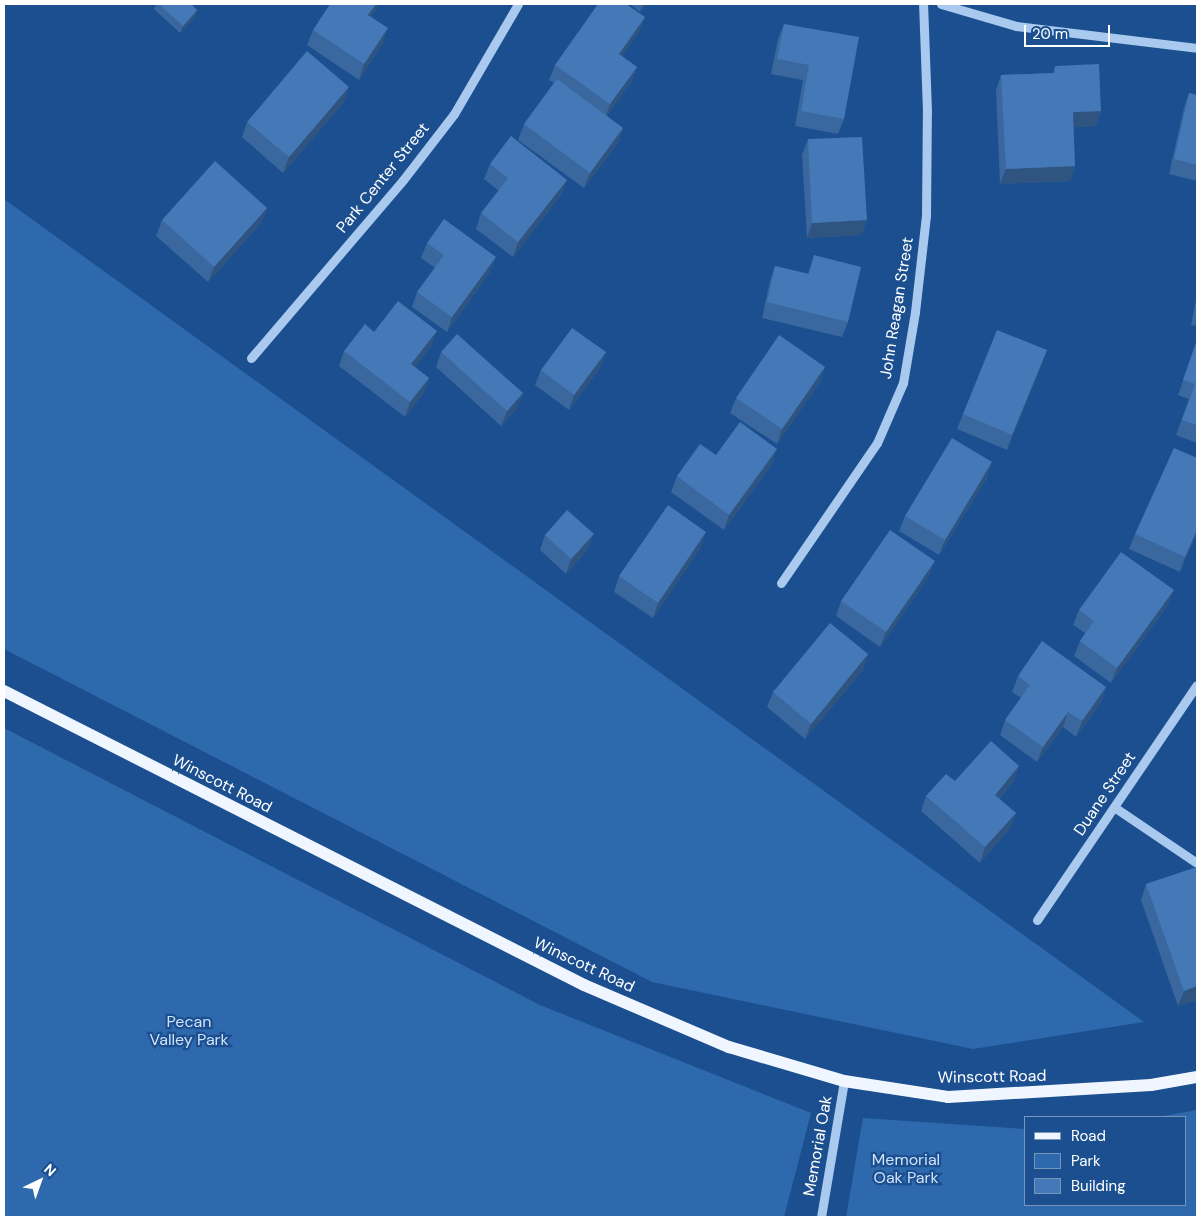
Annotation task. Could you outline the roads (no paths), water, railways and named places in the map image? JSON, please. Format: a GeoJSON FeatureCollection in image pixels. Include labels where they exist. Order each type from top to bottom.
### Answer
{"type":"FeatureCollection","features":[{"type":"Feature","properties":{"kind":"main road","name":"Winscott Road"},"geometry":{"type":"LineString","coordinates":[[4,691],[584,985],[729,1047],[844,1081],[948,1097],[1151,1085],[1197,1077]]}},
{"type":"Feature","properties":{"kind":"street","name":"Park Center Street"},"geometry":{"type":"LineString","coordinates":[[251,358],[403,180],[454,114],[518,4]]}},
{"type":"Feature","properties":{"kind":"street","name":"John Reagan Street"},"geometry":{"type":"LineString","coordinates":[[781,584],[877,443],[903,383],[915,312],[926,216],[927,110],[923,4]]}},
{"type":"Feature","properties":{"kind":"street"},"geometry":{"type":"LineString","coordinates":[[941,4],[1016,26],[1197,48]]}},
{"type":"Feature","properties":{"kind":"street","name":"Duane Street"},"geometry":{"type":"LineString","coordinates":[[1037,920],[1197,685]]}},
{"type":"Feature","properties":{"kind":"street"},"geometry":{"type":"LineString","coordinates":[[1114,807],[1197,863]]}},
{"type":"Feature","properties":{"kind":"street","name":"Memorial Oak"},"geometry":{"type":"LineString","coordinates":[[820,1217],[844,1081]]}},
{"type":"Feature","properties":{"kind":"park label","name":"Pecan Valley Park"},"geometry":{"type":"Point","coordinates":[189,1031]}},
{"type":"Feature","properties":{"kind":"park label","name":"Memorial Oak Park"},"geometry":{"type":"Point","coordinates":[906,1169]}}]}
